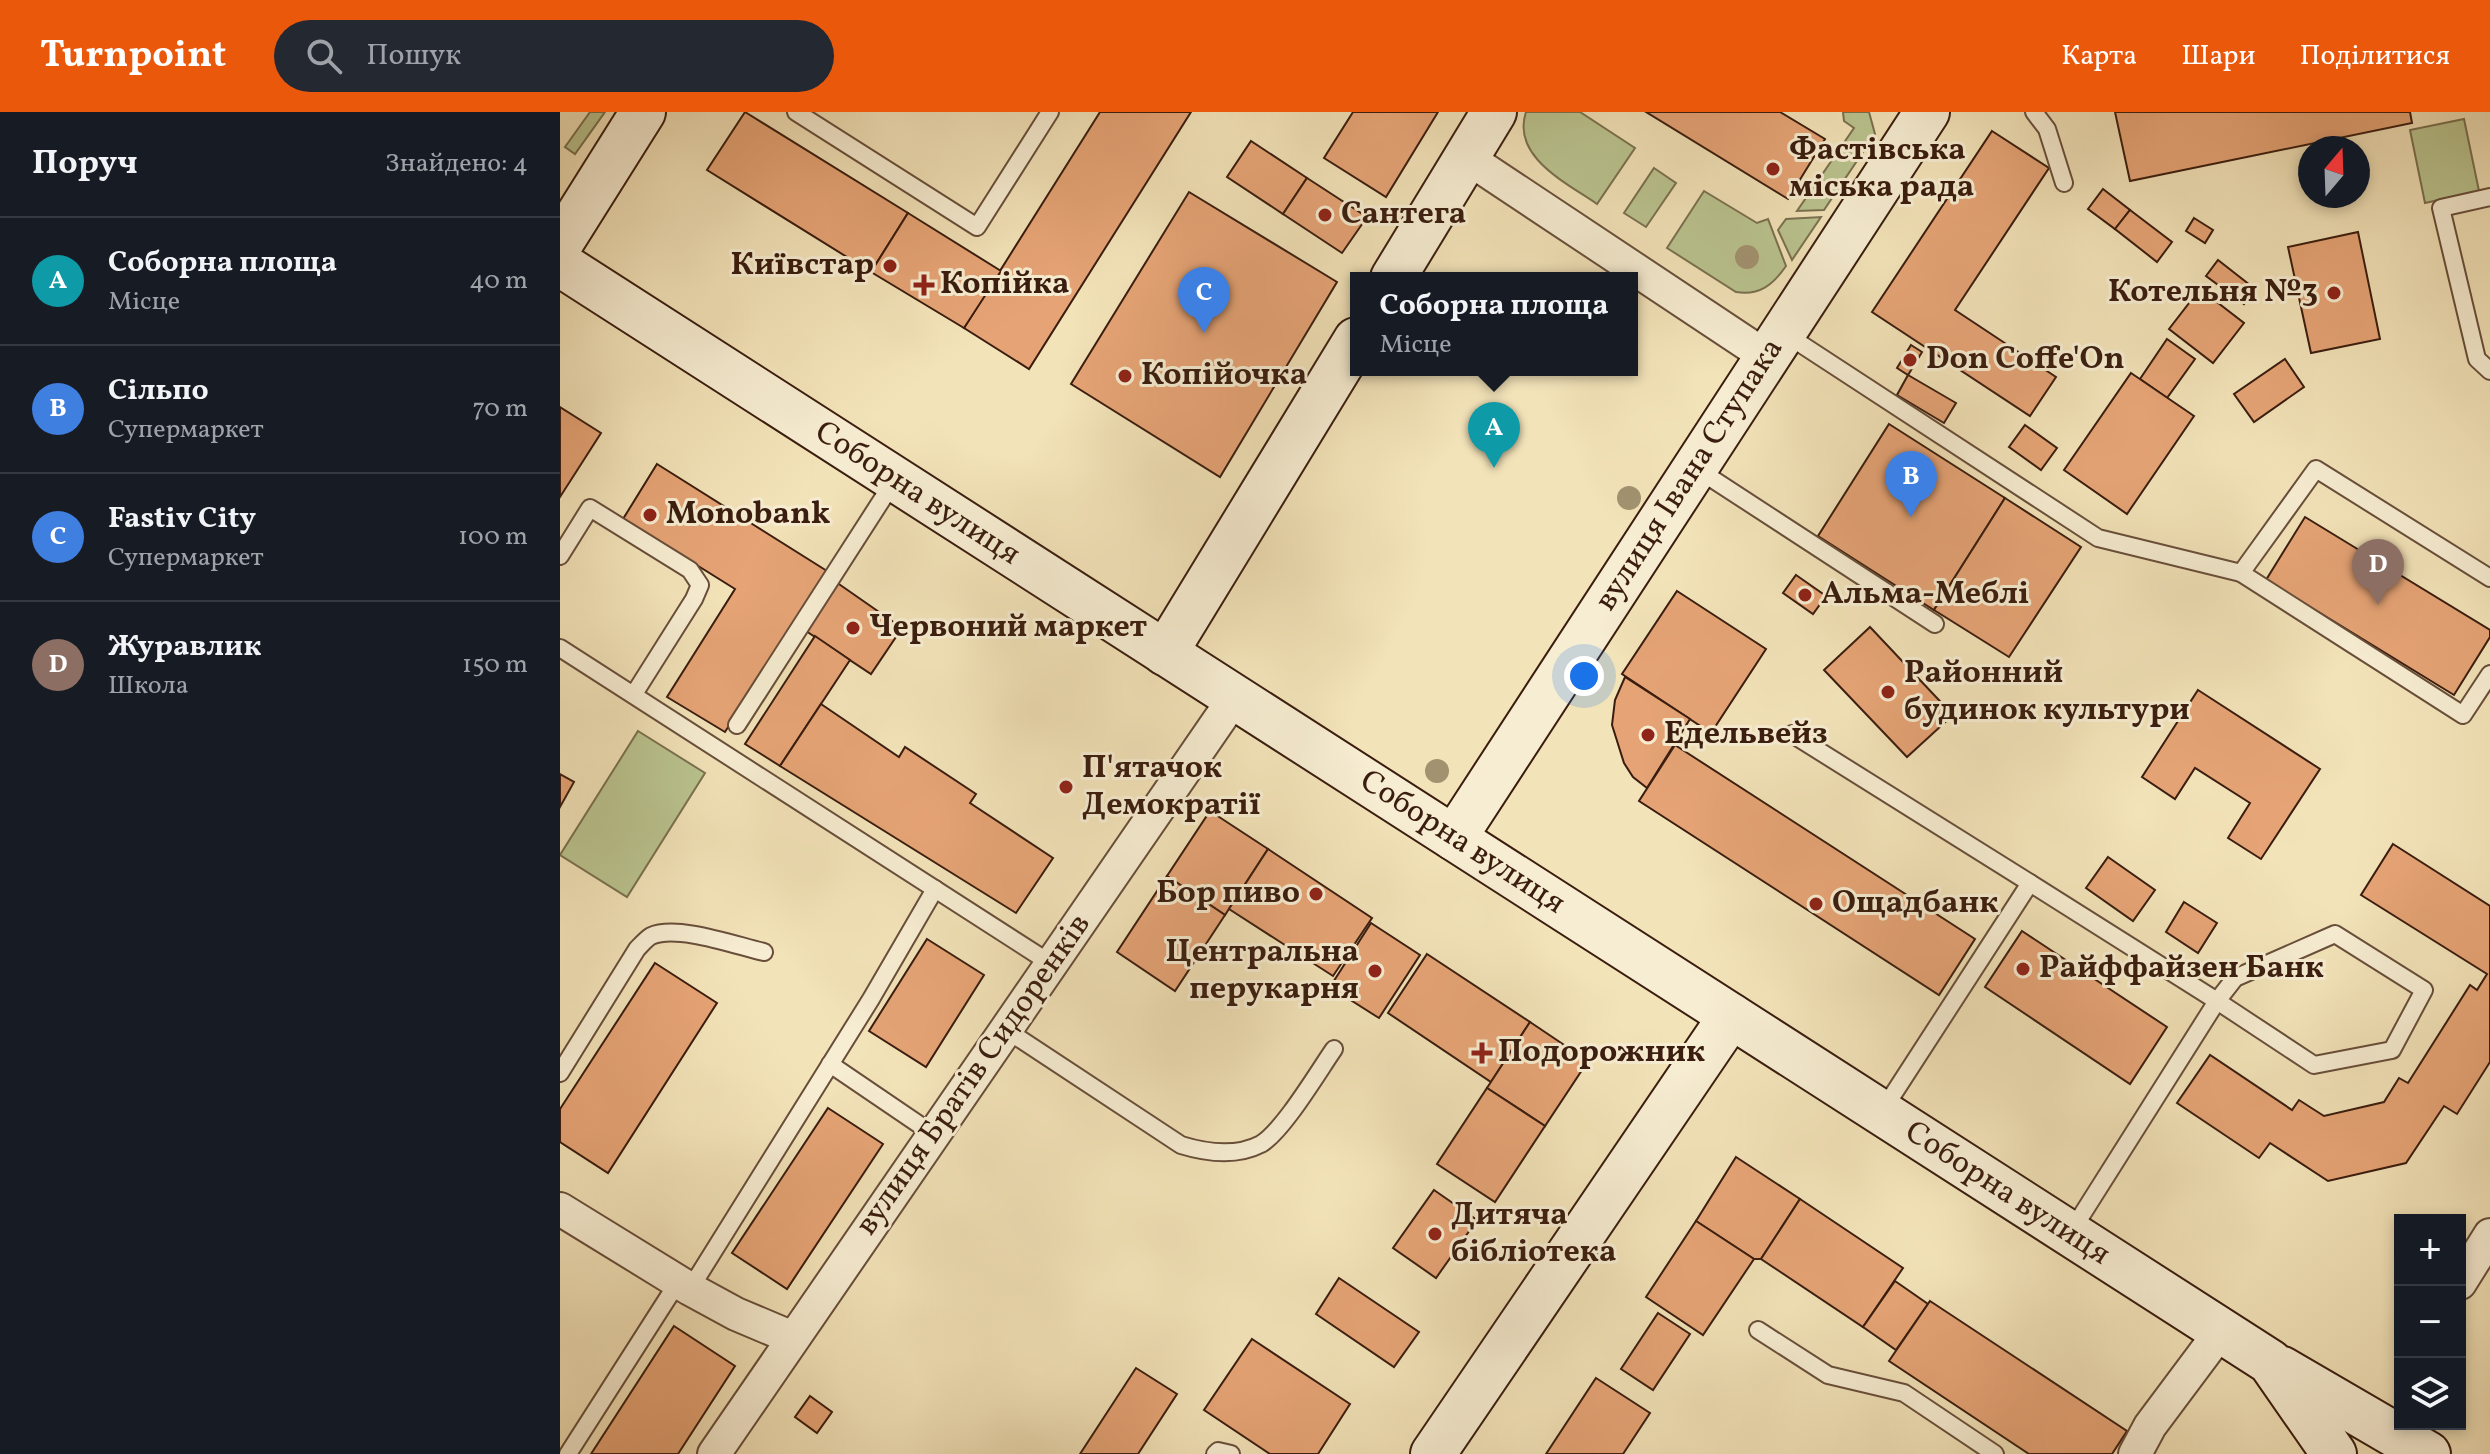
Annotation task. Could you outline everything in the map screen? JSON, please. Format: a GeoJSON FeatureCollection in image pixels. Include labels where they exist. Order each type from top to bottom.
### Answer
{"type":"FeatureCollection","features":[{"type":"Feature","properties":{"kind":"main road"},"geometry":{"type":"LineString","coordinates":[[560,244],[643,112]]}},
{"type":"Feature","properties":{"kind":"main road"},"geometry":{"type":"LineString","coordinates":[[1397,272],[1494,112]]}},
{"type":"Feature","properties":{"kind":"main road","name":"вулиця Івана Ступака"},"geometry":{"type":"LineString","coordinates":[[1454,838],[1927,112]]}},
{"type":"Feature","properties":{"kind":"main road","name":"Соборна вулиця"},"geometry":{"type":"LineString","coordinates":[[560,264],[2270,1362],[2334,1454]]}},
{"type":"Feature","properties":{"kind":"main road"},"geometry":{"type":"LineString","coordinates":[[1165,653],[1350,350]]}},
{"type":"Feature","properties":{"kind":"main road"},"geometry":{"type":"LineString","coordinates":[[1433,1454],[1731,1016]]}},
{"type":"Feature","properties":{"kind":"main road"},"geometry":{"type":"LineString","coordinates":[[2270,1362],[2428,1454]]}},
{"type":"Feature","properties":{"kind":"street"},"geometry":{"type":"LineString","coordinates":[[1466,157],[1775,345]]}},
{"type":"Feature","properties":{"kind":"street","name":"вулиця Братів Сидоренків"},"geometry":{"type":"LineString","coordinates":[[714,1454],[1235,697]]}},
{"type":"Feature","properties":{"kind":"street"},"geometry":{"type":"LineString","coordinates":[[560,1209],[736,1314],[793,1338]]}},
{"type":"Feature","properties":{"kind":"street"},"geometry":{"type":"LineString","coordinates":[[2466,1273],[2490,1235]]}},
{"type":"Feature","properties":{"kind":"street"},"geometry":{"type":"LineString","coordinates":[[2135,1454],[2150,1426],[2221,1331]]}},
{"type":"Feature","properties":{"kind":"lane"},"geometry":{"type":"LineString","coordinates":[[796,112],[977,227],[1050,112]]}},
{"type":"Feature","properties":{"kind":"lane"},"geometry":{"type":"LineString","coordinates":[[2034,112],[2047,129],[2064,183]]}},
{"type":"Feature","properties":{"kind":"lane"},"geometry":{"type":"LineString","coordinates":[[2490,197],[2441,208],[2477,359],[2490,371]]}},
{"type":"Feature","properties":{"kind":"lane"},"geometry":{"type":"LineString","coordinates":[[1775,345],[2098,538],[2241,573],[2463,715],[2490,674]]}},
{"type":"Feature","properties":{"kind":"lane"},"geometry":{"type":"LineString","coordinates":[[1695,468],[1935,624]]}},
{"type":"Feature","properties":{"kind":"lane"},"geometry":{"type":"LineString","coordinates":[[2241,573],[2316,469],[2490,578]]}},
{"type":"Feature","properties":{"kind":"lane"},"geometry":{"type":"LineString","coordinates":[[737,725],[895,480]]}},
{"type":"Feature","properties":{"kind":"lane"},"geometry":{"type":"LineString","coordinates":[[560,556],[590,508],[690,570],[700,585],[634,694]]}},
{"type":"Feature","properties":{"kind":"lane"},"geometry":{"type":"LineString","coordinates":[[560,648],[1050,963]]}},
{"type":"Feature","properties":{"kind":"lane"},"geometry":{"type":"LineString","coordinates":[[1792,734],[2217,1001],[2314,1065],[2392,1050],[2424,990],[2335,934],[2235,978],[2217,1001],[2070,1233]]}},
{"type":"Feature","properties":{"kind":"lane"},"geometry":{"type":"LineString","coordinates":[[1882,1113],[2030,883]]}},
{"type":"Feature","properties":{"kind":"lane"},"geometry":{"type":"LineString","coordinates":[[568,1454],[830,1064],[935,889]]}},
{"type":"Feature","properties":{"kind":"lane"},"geometry":{"type":"LineString","coordinates":[[560,1073],[637,949],[651,936],[669,933],[692,935],[764,952]]}},
{"type":"Feature","properties":{"kind":"lane"},"geometry":{"type":"LineString","coordinates":[[1005,1029],[1181,1145],[1206,1152],[1233,1152],[1262,1143],[1286,1119],[1334,1049]]}},
{"type":"Feature","properties":{"kind":"lane"},"geometry":{"type":"LineString","coordinates":[[830,1064],[933,1134]]}},
{"type":"Feature","properties":{"kind":"lane"},"geometry":{"type":"LineString","coordinates":[[1758,1330],[1828,1375],[1904,1393],[1995,1454]]}},
{"type":"Feature","properties":{"kind":"lane"},"geometry":{"type":"LineString","coordinates":[[1215,1454],[1218,1451],[1231,1454]]}},
{"type":"Feature","properties":{"kind":"green space"},"geometry":{"type":"Polygon","coordinates":[[[590,112],[605,112],[575,154],[565,147],[590,112]]]}},
{"type":"Feature","properties":{"kind":"green space"},"geometry":{"type":"Polygon","coordinates":[[[1526,112],[1580,112],[1635,148],[1597,204],[1557,178],[1534,155],[1524,128],[1526,112]]]}},
{"type":"Feature","properties":{"kind":"green space"},"geometry":{"type":"Polygon","coordinates":[[[1843,112],[1869,112],[1875,134],[1824,210],[1797,211],[1854,128],[1844,121],[1843,112]]]}},
{"type":"Feature","properties":{"kind":"green space"},"geometry":{"type":"Polygon","coordinates":[[[2464,119],[2479,191],[2425,203],[2410,130],[2464,119]]]}},
{"type":"Feature","properties":{"kind":"green space"},"geometry":{"type":"Polygon","coordinates":[[[1654,168],[1676,183],[1646,227],[1624,213],[1654,168]]]}},
{"type":"Feature","properties":{"kind":"green space"},"geometry":{"type":"Polygon","coordinates":[[[1704,191],[1757,223],[1768,219],[1786,266],[1765,288],[1736,292],[1667,248],[1704,191]]]}},
{"type":"Feature","properties":{"kind":"green space"},"geometry":{"type":"Polygon","coordinates":[[[1821,217],[1792,260],[1778,230],[1786,219],[1821,217]]]}},
{"type":"Feature","properties":{"kind":"green space"},"geometry":{"type":"Polygon","coordinates":[[[638,731],[705,773],[627,897],[560,855],[638,731]]]}},
{"type":"Feature","properties":{"kind":"building"},"geometry":{"type":"Polygon","coordinates":[[[745,112],[908,213],[871,272],[707,170],[745,112]]]}},
{"type":"Feature","properties":{"kind":"building"},"geometry":{"type":"Polygon","coordinates":[[[1100,112],[1191,112],[1029,369],[964,328],[1100,112]]]}},
{"type":"Feature","properties":{"kind":"building"},"geometry":{"type":"Polygon","coordinates":[[[1353,112],[1438,112],[1386,197],[1324,158],[1353,112]]]}},
{"type":"Feature","properties":{"kind":"building","name":"Фастівська міська рада"},"geometry":{"type":"Polygon","coordinates":[[[1646,112],[1780,112],[1825,139],[1788,199],[1646,112]]]}},
{"type":"Feature","properties":{"kind":"building"},"geometry":{"type":"Polygon","coordinates":[[[2115,112],[2410,112],[2412,123],[2349,136],[2298,136],[2298,146],[2130,181],[2115,112]]]}},
{"type":"Feature","properties":{"kind":"building"},"geometry":{"type":"Polygon","coordinates":[[[1992,131],[2049,168],[1955,310],[2056,377],[2030,416],[1872,312],[1992,131]]]}},
{"type":"Feature","properties":{"kind":"building"},"geometry":{"type":"Polygon","coordinates":[[[1251,141],[1307,178],[1283,214],[1227,177],[1251,141]]]}},
{"type":"Feature","properties":{"kind":"building","name":"Сантега"},"geometry":{"type":"Polygon","coordinates":[[[1307,178],[1367,217],[1342,253],[1283,214],[1307,178]]]}},
{"type":"Feature","properties":{"kind":"building"},"geometry":{"type":"Polygon","coordinates":[[[2103,189],[2130,210],[2115,229],[2088,209],[2103,189]]]}},
{"type":"Feature","properties":{"kind":"building"},"geometry":{"type":"Polygon","coordinates":[[[1189,192],[1337,282],[1220,477],[1071,384],[1189,192]]]}},
{"type":"Feature","properties":{"kind":"building"},"geometry":{"type":"Polygon","coordinates":[[[2130,210],[2172,242],[2157,262],[2115,229],[2130,210]]]}},
{"type":"Feature","properties":{"kind":"building"},"geometry":{"type":"Polygon","coordinates":[[[908,213],[1001,271],[964,328],[871,272],[908,213]]]}},
{"type":"Feature","properties":{"kind":"building"},"geometry":{"type":"Polygon","coordinates":[[[2194,218],[2213,230],[2205,243],[2186,231],[2194,218]]]}},
{"type":"Feature","properties":{"kind":"building","name":"Котельня №3"},"geometry":{"type":"Polygon","coordinates":[[[2358,232],[2380,339],[2311,353],[2288,247],[2358,232]]]}},
{"type":"Feature","properties":{"kind":"building"},"geometry":{"type":"Polygon","coordinates":[[[2218,260],[2255,289],[2244,304],[2206,276],[2218,260]]]}},
{"type":"Feature","properties":{"kind":"building"},"geometry":{"type":"Polygon","coordinates":[[[2200,289],[2244,323],[2213,363],[2169,329],[2200,289]]]}},
{"type":"Feature","properties":{"kind":"building"},"geometry":{"type":"Polygon","coordinates":[[[2167,339],[2195,359],[2167,398],[2140,379],[2167,339]]]}},
{"type":"Feature","properties":{"kind":"building","name":"Don Coffe'On"},"geometry":{"type":"Polygon","coordinates":[[[1911,345],[1922,352],[1908,375],[1897,368],[1911,345]]]}},
{"type":"Feature","properties":{"kind":"building"},"geometry":{"type":"Polygon","coordinates":[[[2285,359],[2304,387],[2254,422],[2234,394],[2285,359]]]}},
{"type":"Feature","properties":{"kind":"building"},"geometry":{"type":"Polygon","coordinates":[[[2131,373],[2194,416],[2127,514],[2064,470],[2131,373]]]}},
{"type":"Feature","properties":{"kind":"building"},"geometry":{"type":"Polygon","coordinates":[[[1908,375],[1956,403],[1944,423],[1897,395],[1908,375]]]}},
{"type":"Feature","properties":{"kind":"building"},"geometry":{"type":"Polygon","coordinates":[[[560,407],[601,433],[560,497],[560,407]]]}},
{"type":"Feature","properties":{"kind":"building"},"geometry":{"type":"Polygon","coordinates":[[[1889,424],[2005,498],[1934,610],[1818,536],[1889,424]]]}},
{"type":"Feature","properties":{"kind":"building"},"geometry":{"type":"Polygon","coordinates":[[[2025,425],[2057,448],[2041,470],[2009,447],[2025,425]]]}},
{"type":"Feature","properties":{"kind":"building"},"geometry":{"type":"Polygon","coordinates":[[[657,464],[827,571],[725,732],[667,697],[735,589],[623,519],[657,464]]]}},
{"type":"Feature","properties":{"kind":"building"},"geometry":{"type":"Polygon","coordinates":[[[2005,498],[2081,547],[2009,657],[1934,610],[2005,498]]]}},
{"type":"Feature","properties":{"kind":"building"},"geometry":{"type":"Polygon","coordinates":[[[2305,517],[2490,630],[2490,637],[2454,695],[2266,580],[2305,517]]]}},
{"type":"Feature","properties":{"kind":"building","name":"Альма-Меблі"},"geometry":{"type":"Polygon","coordinates":[[[1796,575],[1826,596],[1813,614],[1783,593],[1796,575]]]}},
{"type":"Feature","properties":{"kind":"building","name":"Червоний маркет"},"geometry":{"type":"Polygon","coordinates":[[[836,582],[902,628],[871,674],[803,629],[836,582]]]}},
{"type":"Feature","properties":{"kind":"building"},"geometry":{"type":"Polygon","coordinates":[[[1677,591],[1766,649],[1711,733],[1622,674],[1677,591]]]}},
{"type":"Feature","properties":{"kind":"building","name":"Районний будинок культури"},"geometry":{"type":"Polygon","coordinates":[[[1870,627],[1953,715],[1907,757],[1824,670],[1870,627]]]}},
{"type":"Feature","properties":{"kind":"building"},"geometry":{"type":"Polygon","coordinates":[[[815,636],[850,660],[780,766],[745,744],[815,636]]]}},
{"type":"Feature","properties":{"kind":"building","name":"Едельвейз"},"geometry":{"type":"Polygon","coordinates":[[[1625,677],[1690,719],[1647,788],[1633,777],[1624,763],[1612,725],[1615,700],[1625,677]]]}},
{"type":"Feature","properties":{"kind":"building"},"geometry":{"type":"Polygon","coordinates":[[[2198,690],[2320,769],[2261,859],[2228,838],[2250,803],[2195,768],[2175,799],[2142,777],[2198,690]]]}},
{"type":"Feature","properties":{"kind":"building"},"geometry":{"type":"Polygon","coordinates":[[[821,704],[899,757],[905,747],[976,794],[970,803],[1053,858],[1016,913],[780,766],[821,704]]]}},
{"type":"Feature","properties":{"kind":"building"},"geometry":{"type":"Polygon","coordinates":[[[1675,745],[1975,939],[1939,995],[1639,801],[1675,745]]]}},
{"type":"Feature","properties":{"kind":"building"},"geometry":{"type":"Polygon","coordinates":[[[560,774],[574,782],[560,807],[560,774]]]}},
{"type":"Feature","properties":{"kind":"building"},"geometry":{"type":"Polygon","coordinates":[[[1210,811],[1268,849],[1225,915],[1167,876],[1210,811]]]}},
{"type":"Feature","properties":{"kind":"building"},"geometry":{"type":"Polygon","coordinates":[[[2393,844],[2490,906],[2490,1062],[2457,1114],[2444,1106],[2406,1163],[2328,1181],[2270,1143],[2259,1158],[2177,1103],[2210,1055],[2292,1110],[2299,1100],[2324,1116],[2384,1102],[2399,1078],[2408,1083],[2470,985],[2477,990],[2487,974],[2361,895],[2393,844]]]}},
{"type":"Feature","properties":{"kind":"building"},"geometry":{"type":"Polygon","coordinates":[[[1268,849],[1372,918],[1333,976],[1229,909],[1268,849]]]}},
{"type":"Feature","properties":{"kind":"building"},"geometry":{"type":"Polygon","coordinates":[[[2108,857],[2155,890],[2133,921],[2086,888],[2108,857]]]}},
{"type":"Feature","properties":{"kind":"building"},"geometry":{"type":"Polygon","coordinates":[[[1167,876],[1225,915],[1175,991],[1117,952],[1167,876]]]}},
{"type":"Feature","properties":{"kind":"building"},"geometry":{"type":"Polygon","coordinates":[[[2184,902],[2217,923],[2198,953],[2166,932],[2184,902]]]}},
{"type":"Feature","properties":{"kind":"building","name":"Центральна перукарня"},"geometry":{"type":"Polygon","coordinates":[[[1371,923],[1420,955],[1379,1018],[1330,987],[1371,923]]]}},
{"type":"Feature","properties":{"kind":"building"},"geometry":{"type":"Polygon","coordinates":[[[2022,931],[2167,1027],[2130,1084],[1985,987],[2022,931]]]}},
{"type":"Feature","properties":{"kind":"building"},"geometry":{"type":"Polygon","coordinates":[[[927,939],[984,975],[926,1067],[869,1031],[927,939]]]}},
{"type":"Feature","properties":{"kind":"building"},"geometry":{"type":"Polygon","coordinates":[[[1427,954],[1530,1022],[1491,1082],[1388,1013],[1427,954]]]}},
{"type":"Feature","properties":{"kind":"building"},"geometry":{"type":"Polygon","coordinates":[[[655,963],[717,1003],[608,1173],[560,1142],[560,1109],[655,963]]]}},
{"type":"Feature","properties":{"kind":"building"},"geometry":{"type":"Polygon","coordinates":[[[1530,1022],[1588,1061],[1545,1126],[1487,1088],[1530,1022]]]}},
{"type":"Feature","properties":{"kind":"building"},"geometry":{"type":"Polygon","coordinates":[[[1487,1088],[1545,1126],[1495,1202],[1437,1164],[1487,1088]]]}},
{"type":"Feature","properties":{"kind":"building"},"geometry":{"type":"Polygon","coordinates":[[[828,1108],[883,1144],[787,1289],[732,1253],[828,1108]]]}},
{"type":"Feature","properties":{"kind":"building"},"geometry":{"type":"Polygon","coordinates":[[[1736,1157],[1800,1199],[1761,1259],[1754,1259],[1696,1221],[1736,1157]]]}},
{"type":"Feature","properties":{"kind":"building","name":"Дитяча бібліотека"},"geometry":{"type":"Polygon","coordinates":[[[1434,1190],[1477,1220],[1436,1278],[1393,1248],[1434,1190]]]}},
{"type":"Feature","properties":{"kind":"building"},"geometry":{"type":"Polygon","coordinates":[[[1800,1199],[1903,1268],[1863,1327],[1761,1259],[1800,1199]]]}},
{"type":"Feature","properties":{"kind":"building"},"geometry":{"type":"Polygon","coordinates":[[[1696,1221],[1754,1259],[1703,1335],[1646,1297],[1696,1221]]]}},
{"type":"Feature","properties":{"kind":"building"},"geometry":{"type":"Polygon","coordinates":[[[1339,1278],[1419,1332],[1394,1367],[1316,1314],[1339,1278]]]}},
{"type":"Feature","properties":{"kind":"building"},"geometry":{"type":"Polygon","coordinates":[[[1895,1281],[1928,1304],[1896,1350],[1863,1327],[1895,1281]]]}},
{"type":"Feature","properties":{"kind":"building"},"geometry":{"type":"Polygon","coordinates":[[[1930,1301],[2127,1431],[2112,1454],[2029,1454],[1889,1361],[1930,1301]]]}},
{"type":"Feature","properties":{"kind":"building"},"geometry":{"type":"Polygon","coordinates":[[[1658,1313],[1690,1334],[1653,1390],[1621,1369],[1658,1313]]]}},
{"type":"Feature","properties":{"kind":"building"},"geometry":{"type":"Polygon","coordinates":[[[674,1326],[735,1366],[678,1454],[591,1454],[674,1326]]]}},
{"type":"Feature","properties":{"kind":"building"},"geometry":{"type":"Polygon","coordinates":[[[1252,1339],[1350,1404],[1318,1454],[1270,1454],[1204,1410],[1252,1339]]]}},
{"type":"Feature","properties":{"kind":"building"},"geometry":{"type":"Polygon","coordinates":[[[1136,1368],[1177,1394],[1138,1454],[1080,1454],[1136,1368]]]}},
{"type":"Feature","properties":{"kind":"building"},"geometry":{"type":"Polygon","coordinates":[[[1596,1378],[1650,1413],[1623,1454],[1546,1454],[1596,1378]]]}},
{"type":"Feature","properties":{"kind":"building"},"geometry":{"type":"Polygon","coordinates":[[[810,1396],[832,1412],[817,1433],[795,1417],[810,1396]]]}},
{"type":"Feature","properties":{"kind":"place","name":"Фастівська міська рада"},"geometry":{"type":"Point","coordinates":[1773,169]}},
{"type":"Feature","properties":{"kind":"place","name":"Сантега"},"geometry":{"type":"Point","coordinates":[1325,215]}},
{"type":"Feature","properties":{"kind":"place","name":"Київстар"},"geometry":{"type":"Point","coordinates":[890,266]}},
{"type":"Feature","properties":{"kind":"place","name":"Копійка"},"geometry":{"type":"Point","coordinates":[924,285]}},
{"type":"Feature","properties":{"kind":"place","name":"Котельня №3"},"geometry":{"type":"Point","coordinates":[2334,293]}},
{"type":"Feature","properties":{"kind":"place","name":"Fastiv City"},"geometry":{"type":"Point","coordinates":[1204,333]}},
{"type":"Feature","properties":{"kind":"place","name":"Don Coffe'On"},"geometry":{"type":"Point","coordinates":[1910,360]}},
{"type":"Feature","properties":{"kind":"place","name":"Копійочка"},"geometry":{"type":"Point","coordinates":[1125,376]}},
{"type":"Feature","properties":{"kind":"place","name":"Соборна площа"},"geometry":{"type":"Point","coordinates":[1494,468]}},
{"type":"Feature","properties":{"kind":"place","name":"Monobank"},"geometry":{"type":"Point","coordinates":[650,515]}},
{"type":"Feature","properties":{"kind":"place","name":"Сільпо"},"geometry":{"type":"Point","coordinates":[1911,517]}},
{"type":"Feature","properties":{"kind":"place","name":"Альма-Меблі"},"geometry":{"type":"Point","coordinates":[1805,595]}},
{"type":"Feature","properties":{"kind":"place","name":"Журавлик"},"geometry":{"type":"Point","coordinates":[2378,605]}},
{"type":"Feature","properties":{"kind":"place","name":"Червоний маркет"},"geometry":{"type":"Point","coordinates":[853,628]}},
{"type":"Feature","properties":{"kind":"place","name":"Районний будинок культури"},"geometry":{"type":"Point","coordinates":[1888,692]}},
{"type":"Feature","properties":{"kind":"place","name":"Едельвейз"},"geometry":{"type":"Point","coordinates":[1648,735]}},
{"type":"Feature","properties":{"kind":"place","name":"П'ятачок Демократії"},"geometry":{"type":"Point","coordinates":[1066,787]}},
{"type":"Feature","properties":{"kind":"place","name":"Бор пиво"},"geometry":{"type":"Point","coordinates":[1316,894]}},
{"type":"Feature","properties":{"kind":"place","name":"Ощадбанк"},"geometry":{"type":"Point","coordinates":[1816,904]}},
{"type":"Feature","properties":{"kind":"place","name":"Райффайзен Банк"},"geometry":{"type":"Point","coordinates":[2023,969]}},
{"type":"Feature","properties":{"kind":"place","name":"Центральна перукарня"},"geometry":{"type":"Point","coordinates":[1375,971]}},
{"type":"Feature","properties":{"kind":"place","name":"Подорожник"},"geometry":{"type":"Point","coordinates":[1482,1053]}},
{"type":"Feature","properties":{"kind":"place","name":"Дитяча бібліотека"},"geometry":{"type":"Point","coordinates":[1435,1234]}}]}
